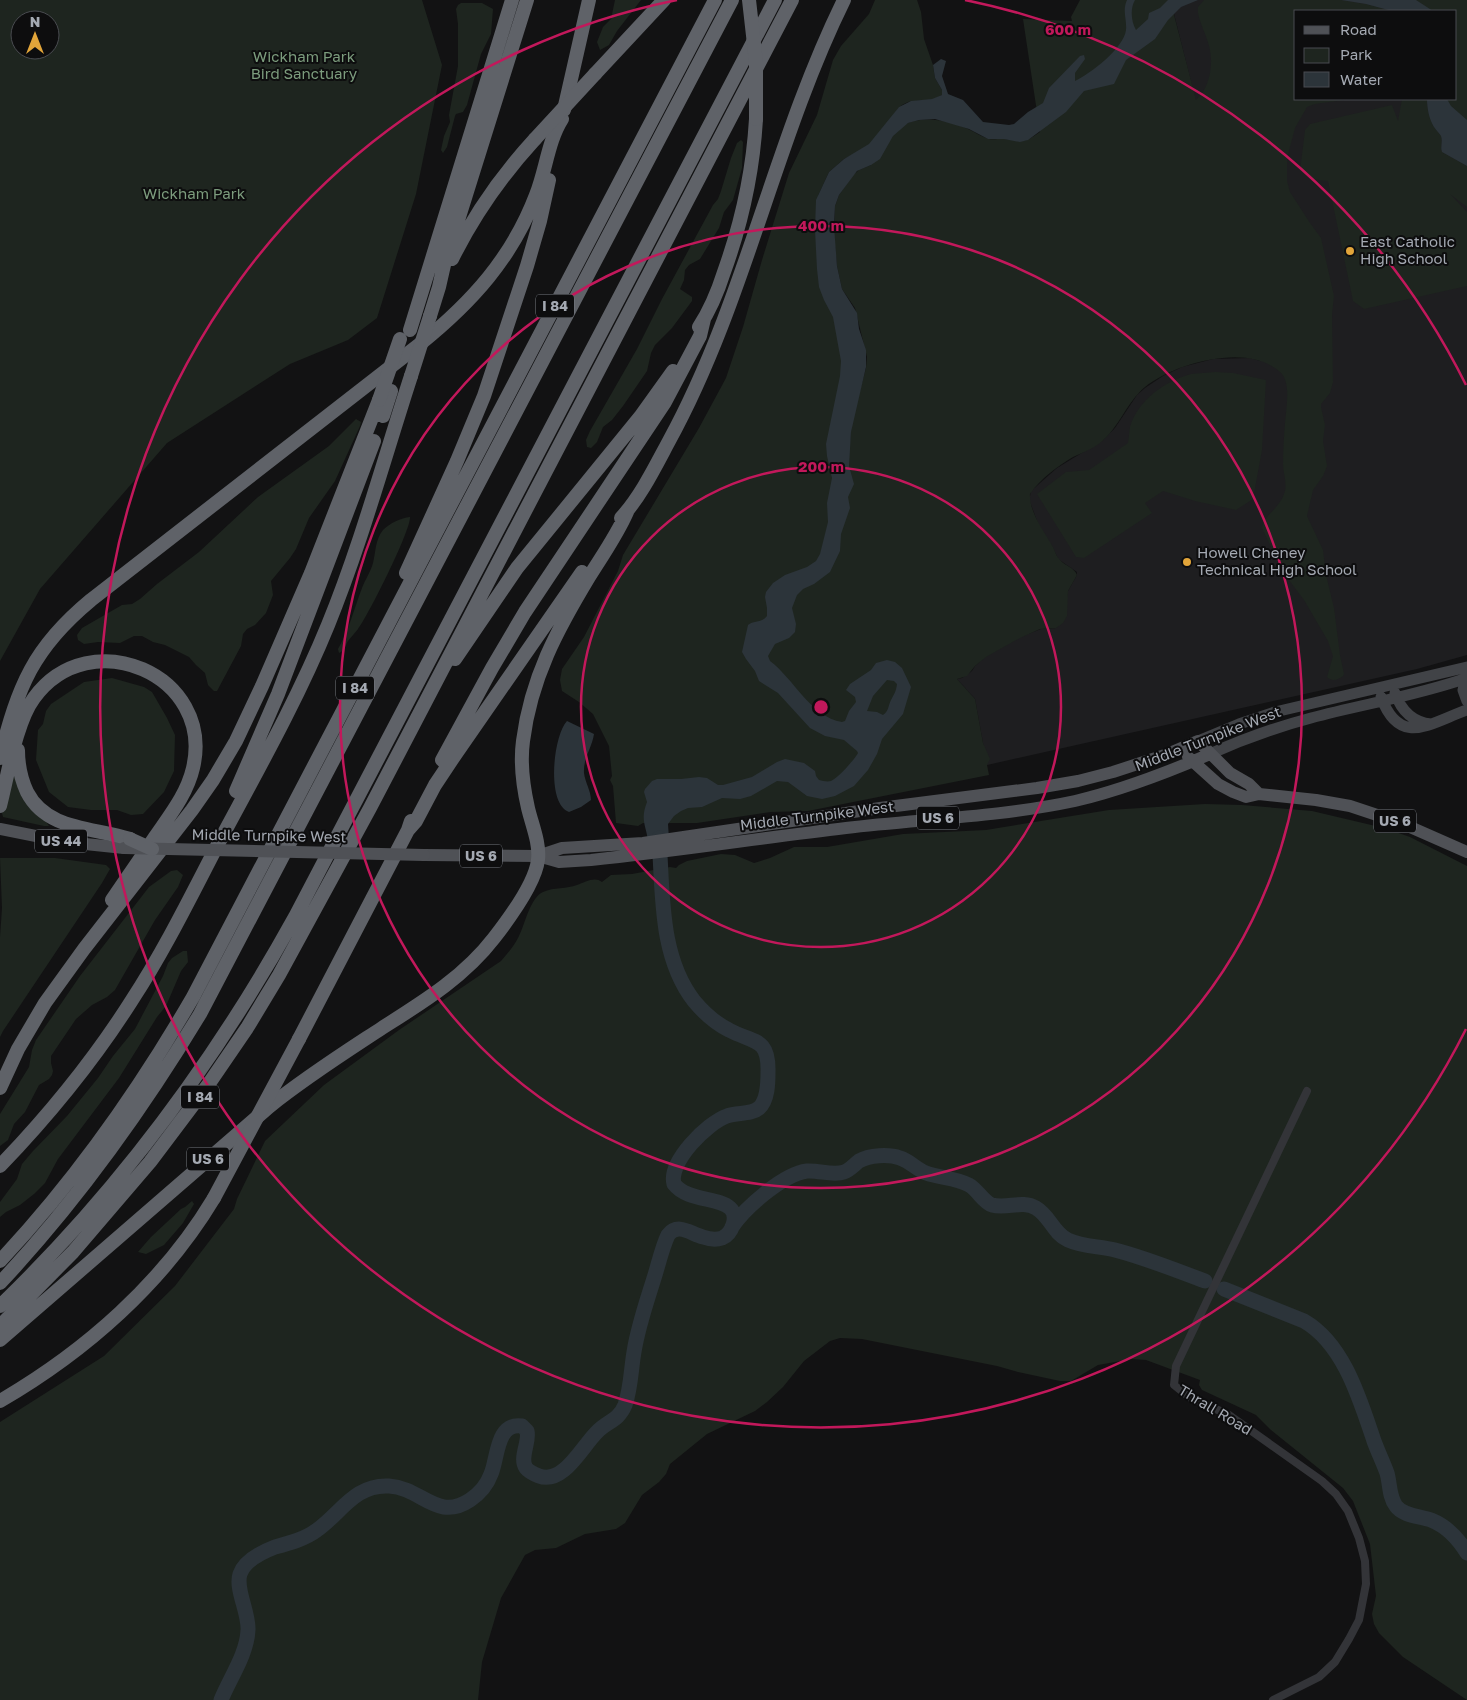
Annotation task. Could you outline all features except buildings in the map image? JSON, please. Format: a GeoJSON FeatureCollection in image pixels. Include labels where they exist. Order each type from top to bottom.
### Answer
{"type":"FeatureCollection","features":[{"type":"Feature","properties":{"kind":"highway"},"geometry":{"type":"LineString","coordinates":[[53,991],[213,780],[234,745],[262,686],[314,566],[405,334],[460,174],[512,0]]}},
{"type":"Feature","properties":{"kind":"highway"},"geometry":{"type":"LineString","coordinates":[[0,1166],[74,1082],[121,1018],[158,957],[205,870],[296,696],[321,643],[356,552],[527,0]]}},
{"type":"Feature","properties":{"kind":"highway"},"geometry":{"type":"LineString","coordinates":[[395,612],[410,564],[465,442],[504,336],[540,221],[589,0]]}},
{"type":"Feature","properties":{"kind":"highway"},"geometry":{"type":"LineString","coordinates":[[439,287],[461,242],[503,177],[535,139],[664,0]]}},
{"type":"Feature","properties":{"kind":"highway","name":"I 84"},"geometry":{"type":"LineString","coordinates":[[0,1261],[35,1223],[86,1160],[163,1047],[208,969],[715,0]]}},
{"type":"Feature","properties":{"kind":"highway"},"geometry":{"type":"LineString","coordinates":[[0,1283],[61,1214],[114,1146],[164,1072],[205,1006],[732,0]]}},
{"type":"Feature","properties":{"kind":"highway"},"geometry":{"type":"LineString","coordinates":[[438,678],[463,649],[517,568],[650,405],[704,319],[722,277],[741,218],[751,165],[756,118],[756,62],[749,0]]}},
{"type":"Feature","properties":{"kind":"highway"},"geometry":{"type":"LineString","coordinates":[[0,1306],[47,1258],[130,1163],[208,1060],[257,985],[295,917],[775,0]]}},
{"type":"Feature","properties":{"kind":"highway","name":"I 84"},"geometry":{"type":"LineString","coordinates":[[0,1326],[59,1267],[126,1191],[182,1121],[234,1048],[272,987],[304,931],[438,678],[792,0]]}},
{"type":"Feature","properties":{"kind":"highway"},"geometry":{"type":"LineString","coordinates":[[538,856],[526,795],[522,762],[523,738],[531,699],[541,668],[572,605],[618,530],[671,438],[688,404],[722,324],[801,97],[844,0]]}},
{"type":"Feature","properties":{"kind":"highway"},"geometry":{"type":"LineString","coordinates":[[0,758],[13,710],[25,679],[47,644],[69,619],[97,595],[420,344],[455,314],[484,284],[505,256],[528,215],[542,178],[553,138],[562,119]]}},
{"type":"Feature","properties":{"kind":"highway"},"geometry":{"type":"LineString","coordinates":[[0,1401],[64,1360],[116,1316],[148,1284],[173,1255],[195,1227],[214,1198],[408,830],[420,802],[500,654],[535,597],[654,421],[695,346],[704,319]]}},
{"type":"Feature","properties":{"kind":"highway"},"geometry":{"type":"LineString","coordinates":[[205,870],[212,841],[246,770],[278,694],[347,514],[391,391],[405,334]]}},
{"type":"Feature","properties":{"kind":"highway"},"geometry":{"type":"LineString","coordinates":[[408,830],[416,821],[435,785],[455,755],[612,529],[627,512]]}},
{"type":"Feature","properties":{"kind":"highway","name":"US 6"},"geometry":{"type":"LineString","coordinates":[[0,1088],[25,1035],[53,991],[64,968],[179,801],[193,769],[195,738],[192,723],[175,693],[164,682],[137,666],[113,661],[85,663],[71,668],[55,677],[34,697],[26,711],[20,730],[18,755],[20,773],[29,795],[40,809],[52,818],[65,824],[127,844],[152,850]]}},
{"type":"Feature","properties":{"kind":"highway"},"geometry":{"type":"LineString","coordinates":[[0,806],[20,730]]}},
{"type":"Feature","properties":{"kind":"highway","name":"US 6"},"geometry":{"type":"LineString","coordinates":[[0,1340],[224,1144],[276,1101],[319,1069],[420,1004],[466,969],[493,939],[517,905],[534,875],[538,856]]}},
{"type":"Feature","properties":{"kind":"main road","name":"Middle Turnpike West"},"geometry":{"type":"LineString","coordinates":[[677,844],[786,821],[910,803],[1054,786],[1108,774],[1180,749],[1266,715],[1467,667]]}},
{"type":"Feature","properties":{"kind":"main road","name":"Middle Turnpike West"},"geometry":{"type":"LineString","coordinates":[[152,850],[538,856],[555,862],[563,862],[677,844],[787,835],[1044,807],[1120,789],[1157,776],[1251,737],[1287,725],[1432,690],[1467,678]]}},
{"type":"Feature","properties":{"kind":"main road"},"geometry":{"type":"LineString","coordinates":[[1467,678],[1463,690],[1467,701]]}},
{"type":"Feature","properties":{"kind":"main road"},"geometry":{"type":"LineString","coordinates":[[1393,684],[1402,709],[1412,718],[1431,724]]}},
{"type":"Feature","properties":{"kind":"main road"},"geometry":{"type":"LineString","coordinates":[[1379,688],[1383,702],[1392,717],[1406,726],[1415,729],[1467,710]]}},
{"type":"Feature","properties":{"kind":"main road"},"geometry":{"type":"LineString","coordinates":[[1198,742],[1232,775],[1249,784],[1258,794]]}},
{"type":"Feature","properties":{"kind":"main road"},"geometry":{"type":"LineString","coordinates":[[1180,749],[1193,761]]}},
{"type":"Feature","properties":{"kind":"main road","name":"US 6"},"geometry":{"type":"LineString","coordinates":[[1193,761],[1218,784],[1229,791],[1246,797],[1258,794],[1316,800],[1357,808],[1401,823],[1467,852]]}},
{"type":"Feature","properties":{"kind":"main road"},"geometry":{"type":"LineString","coordinates":[[786,821],[787,835]]}},
{"type":"Feature","properties":{"kind":"main road","name":"US 44"},"geometry":{"type":"LineString","coordinates":[[0,828],[66,842],[127,844]]}},
{"type":"Feature","properties":{"kind":"street","name":"Thrall Road"},"geometry":{"type":"LineString","coordinates":[[1273,1700],[1319,1677],[1335,1662],[1349,1639],[1359,1620],[1366,1584],[1365,1561],[1359,1538],[1348,1511],[1336,1494],[1322,1480],[1229,1415],[1189,1396],[1174,1385],[1176,1366],[1307,1091]]}},
{"type":"Feature","properties":{"kind":"shaded area"},"geometry":{"type":"Polygon","coordinates":[[[1180,0],[1387,0],[1410,10],[1294,10],[1294,100],[1436,100],[1467,140],[1467,655],[1417,669],[987,765],[975,699],[957,679],[972,671],[985,657],[1020,637],[1041,629],[1056,628],[1067,611],[1068,591],[1077,575],[1077,572],[1058,559],[1052,546],[1040,529],[1030,502],[1031,491],[1057,468],[1103,440],[1115,428],[1137,395],[1163,376],[1182,367],[1213,359],[1250,358],[1261,361],[1172,6],[1180,0]]]}},
{"type":"Feature","properties":{"kind":"green space","name":"Wickham Park"},"geometry":{"type":"Polygon","coordinates":[[[0,0],[422,0],[442,65],[416,194],[377,318],[348,340],[290,364],[167,443],[40,589],[0,661],[0,0]]]}},
{"type":"Feature","properties":{"kind":"green space"},"geometry":{"type":"Polygon","coordinates":[[[615,0],[641,0],[617,31],[609,45],[600,50],[597,42],[603,27],[611,19],[615,0]]]}},
{"type":"Feature","properties":{"kind":"green space"},"geometry":{"type":"Polygon","coordinates":[[[875,0],[917,0],[921,12],[924,39],[933,65],[935,78],[942,90],[942,95],[935,99],[903,104],[892,118],[905,124],[921,120],[937,120],[960,126],[989,139],[1020,141],[1026,140],[1040,132],[1023,19],[1072,21],[1071,17],[1080,0],[1180,0],[1172,7],[1196,100],[1205,89],[1211,67],[1209,46],[1198,13],[1198,7],[1204,0],[1341,0],[1388,10],[1294,10],[1294,100],[1344,100],[1307,107],[1295,128],[1287,158],[1287,181],[1290,192],[1321,238],[1334,296],[1332,315],[1333,382],[1330,393],[1321,404],[1325,425],[1323,441],[1327,466],[1323,476],[1313,490],[1307,516],[1323,550],[1344,674],[1335,680],[1327,677],[1333,656],[1328,641],[1304,600],[1283,572],[1262,528],[1265,520],[1282,499],[1285,490],[1283,459],[1287,394],[1284,377],[1276,369],[1259,361],[1243,358],[1208,360],[1172,371],[1145,387],[1138,393],[1107,437],[1097,445],[1055,469],[1030,494],[1034,514],[1058,557],[1074,570],[1077,575],[1068,591],[1067,616],[1063,623],[1056,628],[1040,629],[1020,638],[986,657],[967,676],[957,679],[975,699],[983,743],[990,759],[987,765],[989,775],[808,811],[771,812],[697,823],[643,823],[638,826],[616,823],[613,786],[610,780],[612,776],[609,746],[593,714],[562,691],[560,680],[562,669],[584,637],[618,571],[623,555],[699,428],[726,378],[789,173],[817,115],[833,60],[841,46],[869,14],[875,0]],[[858,152],[844,159],[829,172],[818,196],[842,312],[844,413],[849,451],[852,421],[866,368],[867,357],[855,308],[842,289],[837,266],[834,236],[835,206],[839,195],[853,175],[871,165],[858,152]]]}},
{"type":"Feature","properties":{"kind":"green space"},"geometry":{"type":"Polygon","coordinates":[[[1387,0],[1467,0],[1467,139],[1436,100],[1457,100],[1457,10],[1410,10],[1387,0]]]}},
{"type":"Feature","properties":{"kind":"green space"},"geometry":{"type":"Polygon","coordinates":[[[461,3],[482,3],[493,9],[491,34],[481,54],[467,105],[463,112],[455,116],[447,147],[443,153],[441,150],[450,122],[449,115],[458,66],[456,9],[461,3]]]}},
{"type":"Feature","properties":{"kind":"green space"},"geometry":{"type":"Polygon","coordinates":[[[1402,100],[1427,100],[1431,120],[1441,136],[1442,152],[1467,166],[1467,207],[1450,194],[1467,212],[1467,286],[1364,309],[1353,301],[1328,181],[1310,179],[1300,171],[1305,130],[1310,124],[1392,105],[1398,121],[1402,100]]]}},
{"type":"Feature","properties":{"kind":"green space"},"geometry":{"type":"Polygon","coordinates":[[[741,140],[743,142],[742,168],[733,200],[724,212],[719,228],[700,259],[689,265],[685,270],[684,280],[680,289],[692,297],[692,301],[672,328],[655,345],[647,371],[623,406],[612,420],[603,427],[597,442],[591,448],[587,447],[586,440],[590,431],[637,349],[662,299],[718,199],[731,158],[737,143],[741,140]]]}},
{"type":"Feature","properties":{"kind":"green space"},"geometry":{"type":"Polygon","coordinates":[[[1233,373],[1266,380],[1262,450],[1253,499],[1236,510],[1195,501],[1163,491],[1145,503],[1152,513],[1084,558],[1076,557],[1037,494],[1066,472],[1089,470],[1128,443],[1130,427],[1139,408],[1162,387],[1191,374],[1233,373]]]}},
{"type":"Feature","properties":{"kind":"green space"},"geometry":{"type":"Polygon","coordinates":[[[356,419],[361,422],[360,426],[335,481],[309,518],[296,549],[271,581],[273,595],[266,613],[243,634],[241,646],[217,691],[214,691],[208,685],[205,673],[189,657],[142,636],[134,636],[120,643],[98,642],[84,644],[78,640],[77,635],[82,628],[122,605],[132,604],[140,599],[199,552],[258,497],[329,446],[356,419]]]}},
{"type":"Feature","properties":{"kind":"green space"},"geometry":{"type":"Polygon","coordinates":[[[410,517],[397,555],[370,608],[344,650],[339,653],[338,649],[372,566],[380,534],[392,523],[410,517]]]}},
{"type":"Feature","properties":{"kind":"green space"},"geometry":{"type":"Polygon","coordinates":[[[112,678],[144,687],[152,692],[175,735],[174,771],[164,792],[143,814],[131,815],[117,810],[91,810],[68,807],[49,792],[36,760],[38,730],[43,724],[46,711],[51,704],[84,682],[112,678]]]}},
{"type":"Feature","properties":{"kind":"green space"},"geometry":{"type":"Polygon","coordinates":[[[13,774],[16,774],[49,826],[3,817],[2,813],[13,774]]]}},
{"type":"Feature","properties":{"kind":"green space"},"geometry":{"type":"Polygon","coordinates":[[[1205,804],[1312,811],[1384,828],[1410,837],[1467,866],[1467,1700],[1403,1657],[1379,1633],[1374,1624],[1372,1614],[1376,1596],[1370,1544],[1353,1501],[1343,1488],[1271,1430],[1256,1415],[1202,1390],[1199,1385],[1200,1380],[1146,1360],[1132,1359],[1098,1365],[1071,1381],[1060,1381],[997,1366],[862,1339],[840,1338],[830,1341],[804,1361],[783,1387],[755,1411],[707,1434],[670,1464],[666,1474],[659,1482],[642,1495],[625,1523],[616,1529],[585,1534],[556,1548],[535,1550],[525,1555],[501,1598],[482,1662],[478,1700],[0,1700],[0,1422],[104,1356],[175,1286],[234,1209],[265,1141],[324,1085],[399,1030],[501,961],[517,940],[531,905],[538,895],[547,890],[573,886],[590,880],[602,882],[611,875],[632,874],[670,867],[676,868],[687,861],[721,854],[735,855],[754,863],[794,847],[827,847],[903,834],[986,830],[1109,810],[1205,804]]]}},
{"type":"Feature","properties":{"kind":"green space"},"geometry":{"type":"Polygon","coordinates":[[[0,858],[55,858],[106,865],[110,869],[0,1037],[0,937],[2,908],[0,858]]]}},
{"type":"Feature","properties":{"kind":"green space"},"geometry":{"type":"Polygon","coordinates":[[[177,870],[183,875],[178,887],[155,920],[115,990],[92,1005],[76,1019],[51,1056],[52,1075],[39,1085],[25,1112],[14,1124],[8,1140],[0,1146],[0,1114],[29,1067],[36,1040],[80,976],[149,887],[171,871],[177,870]]]}},
{"type":"Feature","properties":{"kind":"green space"},"geometry":{"type":"Polygon","coordinates":[[[183,951],[187,951],[188,962],[181,971],[166,1006],[157,1017],[119,1078],[58,1159],[45,1183],[20,1205],[0,1217],[0,1202],[17,1179],[22,1164],[67,1116],[98,1078],[135,1029],[168,963],[183,951]]]}},
{"type":"Feature","properties":{"kind":"green space"},"geometry":{"type":"Polygon","coordinates":[[[192,1201],[194,1204],[183,1223],[164,1245],[146,1254],[138,1252],[151,1237],[192,1201]]]}},
{"type":"Feature","properties":{"kind":"water"},"geometry":{"type":"Polygon","coordinates":[[[1127,0],[1135,0],[1132,7],[1132,15],[1136,30],[1148,19],[1149,13],[1160,8],[1168,0],[1198,0],[1181,7],[1168,20],[1155,39],[1126,60],[1114,84],[1084,91],[1066,112],[1028,140],[1020,142],[988,139],[969,129],[935,119],[908,123],[893,136],[880,159],[857,171],[839,195],[835,206],[834,226],[837,266],[842,289],[857,313],[859,329],[866,350],[866,367],[851,432],[849,466],[854,484],[848,497],[850,508],[841,534],[840,551],[830,572],[797,595],[792,608],[796,624],[795,632],[789,638],[775,644],[768,656],[770,661],[812,705],[831,719],[842,722],[845,721],[849,711],[856,702],[855,697],[846,690],[850,684],[871,670],[876,663],[887,660],[895,662],[902,668],[911,687],[903,714],[882,739],[877,754],[868,770],[854,786],[835,796],[822,799],[807,796],[788,782],[777,781],[751,796],[740,799],[722,798],[702,807],[688,808],[681,811],[668,824],[669,839],[648,841],[644,818],[647,802],[644,792],[652,781],[657,779],[699,777],[707,778],[718,785],[723,785],[752,777],[785,759],[804,763],[815,771],[819,780],[830,781],[841,773],[858,753],[844,740],[825,736],[810,728],[778,693],[759,681],[755,671],[742,652],[748,625],[763,620],[767,616],[766,592],[773,583],[785,575],[807,567],[816,561],[820,554],[828,522],[827,503],[832,478],[826,444],[840,376],[841,361],[833,317],[819,287],[815,230],[816,200],[829,172],[844,159],[869,144],[899,107],[911,101],[932,99],[942,95],[942,90],[935,78],[933,65],[941,59],[946,61],[942,76],[948,94],[963,100],[983,122],[1014,124],[1028,112],[1043,103],[1049,88],[1080,56],[1084,55],[1085,59],[1075,73],[1075,81],[1097,67],[1113,52],[1124,37],[1126,30],[1127,0]],[[887,680],[873,696],[867,711],[883,715],[885,713],[896,689],[897,684],[894,681],[887,680]]]}},
{"type":"Feature","properties":{"kind":"water"},"geometry":{"type":"Polygon","coordinates":[[[1341,0],[1416,0],[1431,10],[1388,10],[1341,0]]]}},
{"type":"Feature","properties":{"kind":"water"},"geometry":{"type":"Polygon","coordinates":[[[1427,100],[1448,100],[1451,106],[1467,120],[1467,166],[1442,152],[1441,136],[1431,121],[1427,100]]]}},
{"type":"Feature","properties":{"kind":"water"},"geometry":{"type":"Polygon","coordinates":[[[567,721],[594,734],[584,768],[591,800],[569,812],[562,806],[557,797],[554,769],[558,740],[567,721]]]}},
{"type":"Feature","properties":{"kind":"waterway"},"geometry":{"type":"LineString","coordinates":[[221,1700],[245,1648],[247,1639],[248,1623],[239,1580],[242,1569],[250,1561],[270,1549],[307,1536],[326,1523],[349,1501],[367,1490],[377,1487],[401,1488],[439,1506],[458,1506],[470,1500],[480,1492],[487,1482],[491,1474],[499,1442],[507,1430],[513,1426],[522,1426],[527,1431],[524,1464],[529,1471],[539,1476],[548,1477],[564,1470],[600,1429],[619,1415],[625,1405],[629,1392],[638,1333],[668,1235],[676,1229],[712,1239],[722,1238],[729,1233],[734,1220],[733,1211],[718,1202],[694,1196],[680,1189],[674,1184],[674,1175],[683,1155],[709,1126],[727,1116],[752,1112],[762,1105],[768,1086],[768,1061],[766,1052],[758,1043],[724,1027],[706,1014],[694,1001],[683,983],[674,964],[665,923],[659,838]]}},
{"type":"Feature","properties":{"kind":"waterway"},"geometry":{"type":"LineString","coordinates":[[732,1227],[765,1193],[797,1173],[807,1171],[840,1173],[848,1170],[863,1159],[873,1156],[890,1156],[904,1159],[926,1173],[969,1185],[992,1205],[1025,1205],[1036,1208],[1068,1240],[1127,1253],[1205,1281]]}},
{"type":"Feature","properties":{"kind":"waterway"},"geometry":{"type":"LineString","coordinates":[[1224,1289],[1304,1321],[1318,1331],[1330,1344],[1349,1374],[1363,1408],[1387,1473],[1391,1494],[1396,1506],[1407,1514],[1431,1520],[1447,1529],[1460,1542],[1467,1553]]}},
{"type":"Feature","properties":{"kind":"place","name":"East Catholic High School"},"geometry":{"type":"Point","coordinates":[1350,251]}},
{"type":"Feature","properties":{"kind":"place","name":"Howell Cheney Technical High School"},"geometry":{"type":"Point","coordinates":[1187,562]}},
{"type":"Feature","properties":{"kind":"park label","name":"Wickham Park Bird Sanctuary"},"geometry":{"type":"Point","coordinates":[304,66]}}]}
